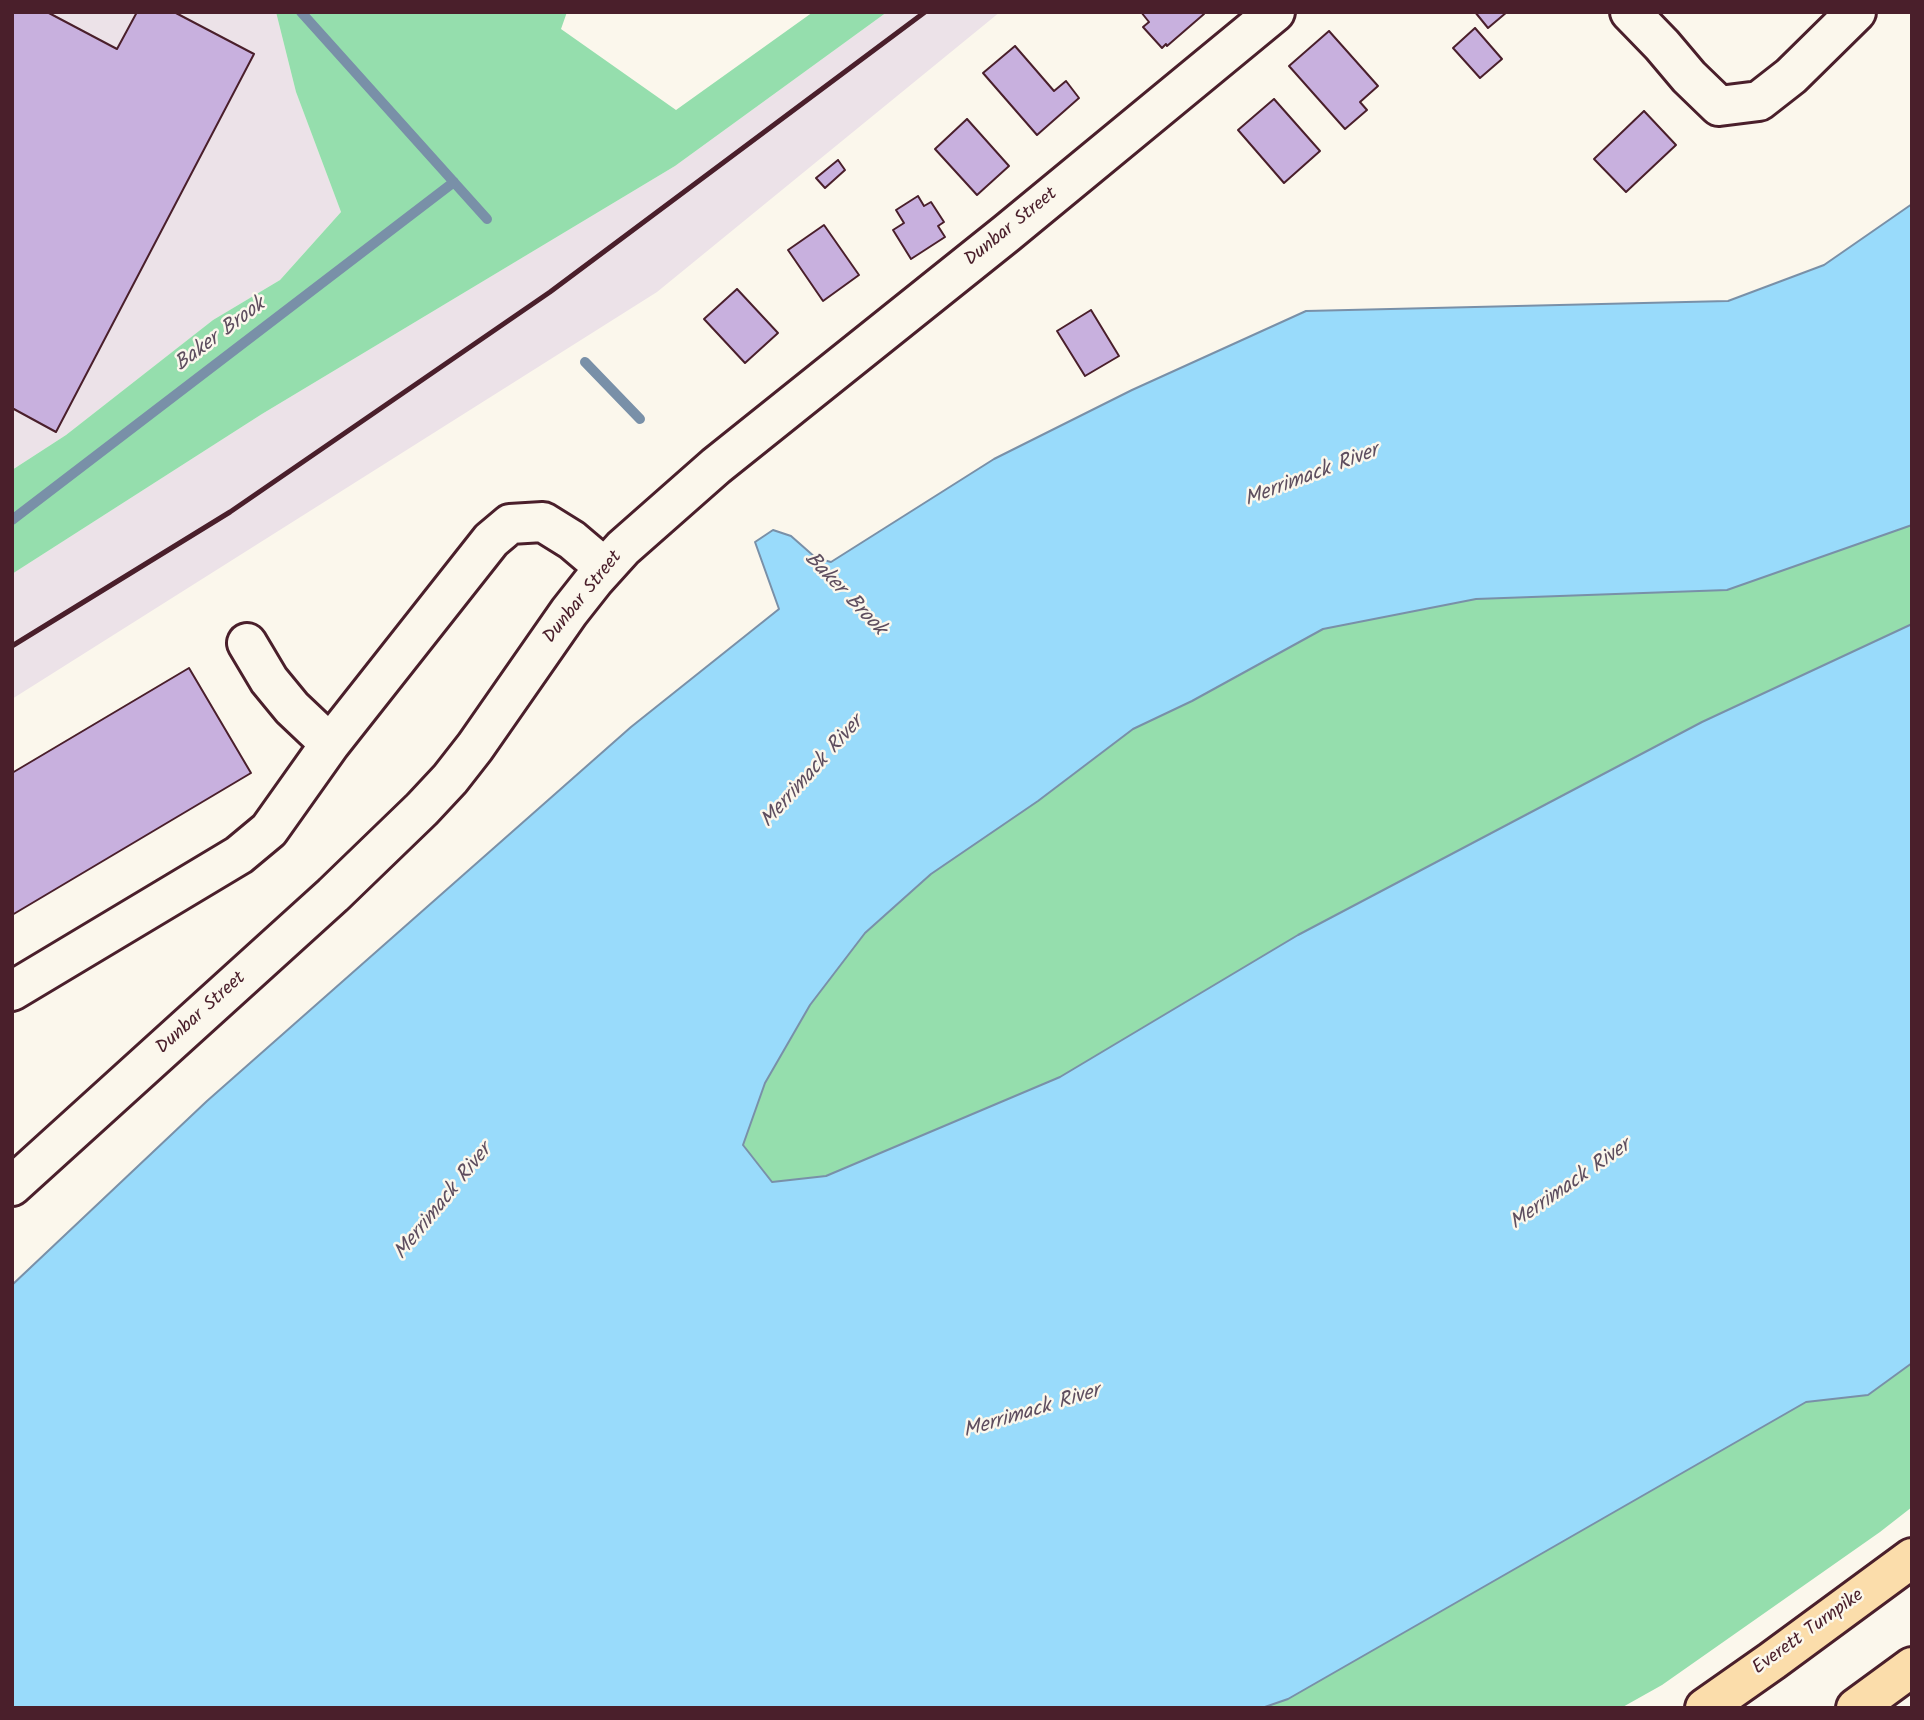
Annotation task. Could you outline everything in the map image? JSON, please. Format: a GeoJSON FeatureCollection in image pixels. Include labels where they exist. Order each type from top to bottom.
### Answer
{"type":"FeatureCollection","features":[{"type":"Feature","properties":{"kind":"highway","name":"Everett Turnpike"},"geometry":{"type":"LineString","coordinates":[[1705,1708],[1912,1558]]}},
{"type":"Feature","properties":{"kind":"highway"},"geometry":{"type":"LineString","coordinates":[[1856,1708],[1912,1667]]}},
{"type":"Feature","properties":{"kind":"street","name":"Dunbar Street"},"geometry":{"type":"LineString","coordinates":[[12,1186],[323,904],[422,809],[475,747],[569,612],[623,548],[716,466],[1007,233],[1276,12]]}},
{"type":"Feature","properties":{"kind":"street"},"geometry":{"type":"LineString","coordinates":[[1630,12],[1689,78],[1719,106],[1759,101],[1791,76],[1856,12]]}},
{"type":"Feature","properties":{"kind":"street"},"geometry":{"type":"LineString","coordinates":[[12,992],[239,855],[269,830],[330,744],[491,540],[510,524],[542,522],[572,540],[605,568]]}},
{"type":"Feature","properties":{"kind":"street"},"geometry":{"type":"LineString","coordinates":[[247,643],[269,680],[292,708],[330,744]]}},
{"type":"Feature","properties":{"kind":"shaded area"},"geometry":{"type":"Polygon","coordinates":[[[12,12],[276,12],[296,92],[341,212],[280,280],[213,320],[66,435],[12,470],[12,12]]]}},
{"type":"Feature","properties":{"kind":"shaded area"},"geometry":{"type":"Polygon","coordinates":[[[887,12],[1000,12],[657,292],[12,699],[12,574],[262,414],[675,166],[887,12]]]}},
{"type":"Feature","properties":{"kind":"green space"},"geometry":{"type":"Polygon","coordinates":[[[276,12],[567,12],[561,29],[676,110],[813,12],[887,12],[675,166],[262,414],[12,574],[12,470],[66,435],[213,320],[280,280],[341,212],[296,92],[276,12]]]}},
{"type":"Feature","properties":{"kind":"green space"},"geometry":{"type":"Polygon","coordinates":[[[1912,525],[1912,624],[1702,722],[1060,1077],[826,1176],[772,1182],[743,1146],[765,1083],[810,1005],[865,933],[931,874],[1038,801],[1133,729],[1192,701],[1323,629],[1476,599],[1727,590],[1912,525]]]}},
{"type":"Feature","properties":{"kind":"green space"},"geometry":{"type":"Polygon","coordinates":[[[1912,1363],[1912,1507],[1662,1685],[1621,1708],[1262,1708],[1288,1699],[1806,1401],[1868,1395],[1912,1363]]]}},
{"type":"Feature","properties":{"kind":"water","name":"Merrimack River"},"geometry":{"type":"Polygon","coordinates":[[[1912,204],[1912,525],[1727,590],[1476,599],[1323,629],[1192,701],[1133,729],[1038,801],[931,874],[865,933],[810,1005],[765,1083],[743,1145],[772,1182],[826,1176],[1060,1077],[1298,935],[1702,722],[1912,624],[1912,1363],[1868,1395],[1806,1402],[1288,1699],[1262,1708],[12,1708],[12,1285],[207,1101],[631,727],[779,609],[755,542],[773,530],[791,536],[816,558],[831,562],[994,459],[1132,390],[1306,311],[1728,301],[1824,265],[1912,204]]]}},
{"type":"Feature","properties":{"kind":"building"},"geometry":{"type":"Polygon","coordinates":[[[12,12],[47,12],[117,49],[137,12],[174,12],[254,54],[56,432],[12,408],[12,12]]]}},
{"type":"Feature","properties":{"kind":"building"},"geometry":{"type":"Polygon","coordinates":[[[1141,12],[1204,14],[1162,48],[1143,27],[1149,22],[1141,12]]]}},
{"type":"Feature","properties":{"kind":"building"},"geometry":{"type":"Polygon","coordinates":[[[1475,12],[1507,12],[1488,28],[1475,12]]]}},
{"type":"Feature","properties":{"kind":"building"},"geometry":{"type":"Polygon","coordinates":[[[1475,28],[1502,59],[1480,78],[1453,48],[1475,28]]]}},
{"type":"Feature","properties":{"kind":"building"},"geometry":{"type":"Polygon","coordinates":[[[1329,31],[1378,86],[1360,102],[1367,110],[1345,129],[1289,66],[1329,31]]]}},
{"type":"Feature","properties":{"kind":"building"},"geometry":{"type":"Polygon","coordinates":[[[1015,46],[1054,91],[1066,81],[1079,98],[1037,135],[983,73],[1015,46]]]}},
{"type":"Feature","properties":{"kind":"building"},"geometry":{"type":"Polygon","coordinates":[[[1274,99],[1320,151],[1284,183],[1238,130],[1274,99]]]}},
{"type":"Feature","properties":{"kind":"building"},"geometry":{"type":"Polygon","coordinates":[[[1644,111],[1676,145],[1626,192],[1594,159],[1644,111]]]}},
{"type":"Feature","properties":{"kind":"building"},"geometry":{"type":"Polygon","coordinates":[[[967,119],[1009,166],[977,195],[935,149],[967,119]]]}},
{"type":"Feature","properties":{"kind":"building"},"geometry":{"type":"Polygon","coordinates":[[[838,160],[845,170],[825,188],[816,178],[838,160]]]}},
{"type":"Feature","properties":{"kind":"building"},"geometry":{"type":"Polygon","coordinates":[[[918,196],[924,206],[931,202],[944,222],[938,226],[945,237],[911,259],[893,230],[904,223],[896,210],[918,196]]]}},
{"type":"Feature","properties":{"kind":"building"},"geometry":{"type":"Polygon","coordinates":[[[824,225],[859,275],[823,301],[788,250],[824,225]]]}},
{"type":"Feature","properties":{"kind":"building"},"geometry":{"type":"Polygon","coordinates":[[[737,289],[778,333],[745,363],[704,319],[737,289]]]}},
{"type":"Feature","properties":{"kind":"building"},"geometry":{"type":"Polygon","coordinates":[[[1091,310],[1119,356],[1085,376],[1057,331],[1091,310]]]}},
{"type":"Feature","properties":{"kind":"building"},"geometry":{"type":"Polygon","coordinates":[[[189,668],[251,773],[12,915],[12,773],[189,668]]]}},
{"type":"Feature","properties":{"kind":"waterway","name":"Baker Brook"},"geometry":{"type":"LineString","coordinates":[[301,12],[487,219]]}},
{"type":"Feature","properties":{"kind":"waterway","name":"Baker Brook"},"geometry":{"type":"LineString","coordinates":[[12,520],[454,182]]}},
{"type":"Feature","properties":{"kind":"waterway","name":"Baker Brook"},"geometry":{"type":"LineString","coordinates":[[585,362],[640,419]]}},
{"type":"Feature","properties":{"kind":"railway"},"geometry":{"type":"LineString","coordinates":[[12,646],[230,512],[550,292],[925,12]]}}]}
